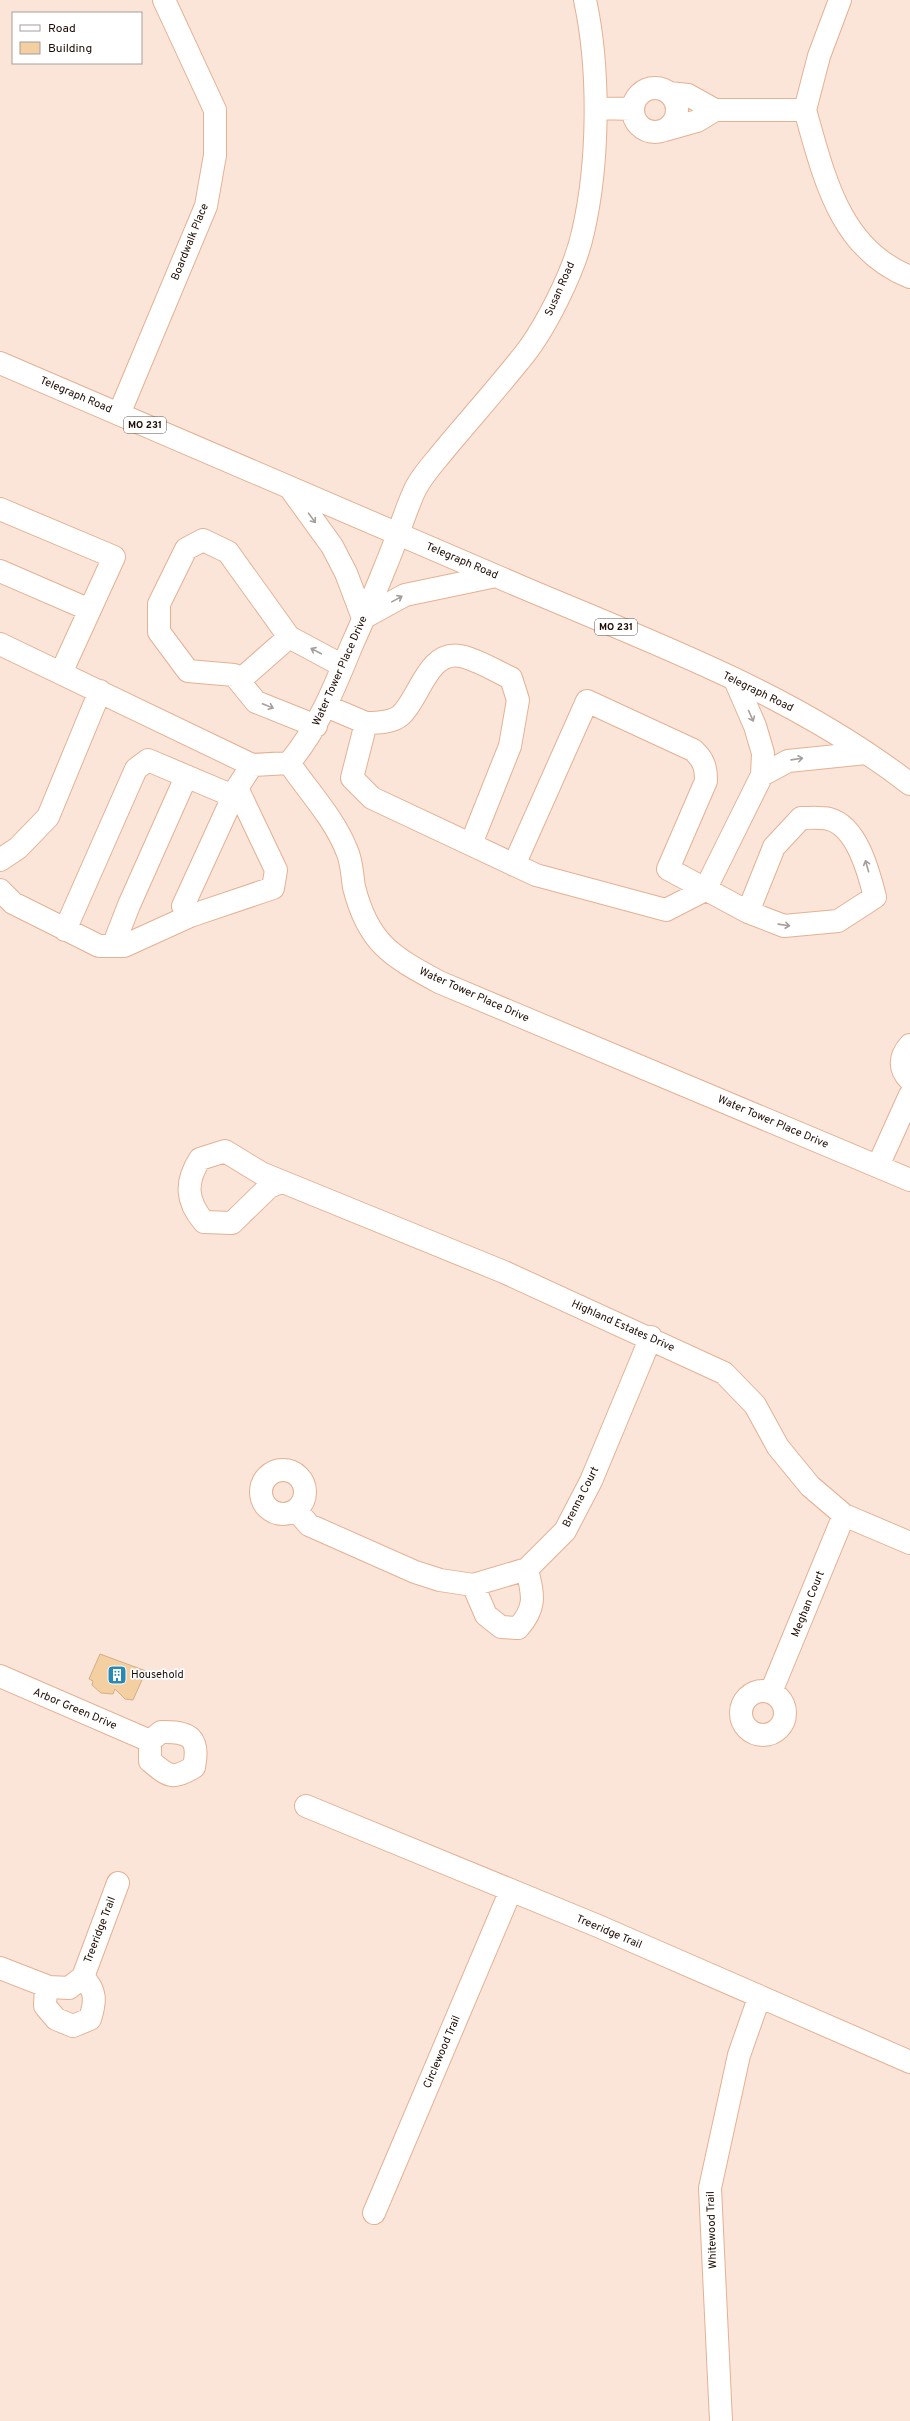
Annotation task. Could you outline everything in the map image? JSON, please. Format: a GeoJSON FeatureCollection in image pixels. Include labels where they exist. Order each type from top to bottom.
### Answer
{"type":"FeatureCollection","features":[{"type":"Feature","properties":{"kind":"street","name":"Boardwalk Place"},"geometry":{"type":"LineString","coordinates":[[119,414],[206,206],[215,155],[215,110],[164,0]]}},
{"type":"Feature","properties":{"kind":"street","name":"Susan Road"},"geometry":{"type":"LineString","coordinates":[[398,534],[414,492],[420,482],[485,400],[521,359],[547,319],[567,276],[583,234],[589,200],[596,108],[591,34],[585,0]]}},
{"type":"Feature","properties":{"kind":"street"},"geometry":{"type":"LineString","coordinates":[[840,0],[819,56],[805,110],[830,193],[843,219],[862,245],[887,267],[910,277]]}},
{"type":"Feature","properties":{"kind":"street"},"geometry":{"type":"LineString","coordinates":[[715,110],[697,122],[653,133],[641,128],[634,117],[633,109],[636,98],[645,91],[655,88],[669,93],[688,96],[715,110],[805,110]]}},
{"type":"Feature","properties":{"kind":"street"},"geometry":{"type":"LineString","coordinates":[[666,130],[675,121],[678,111],[676,101],[669,93]]}},
{"type":"Feature","properties":{"kind":"street"},"geometry":{"type":"LineString","coordinates":[[596,108],[633,109]]}},
{"type":"Feature","properties":{"kind":"street","name":"Telegraph Road"},"geometry":{"type":"LineString","coordinates":[[0,363],[735,680],[821,724],[910,784]]}},
{"type":"Feature","properties":{"kind":"street"},"geometry":{"type":"LineString","coordinates":[[289,487],[332,546],[346,573],[363,618],[405,595],[496,576]]}},
{"type":"Feature","properties":{"kind":"street"},"geometry":{"type":"LineString","coordinates":[[0,509],[114,558],[61,673]]}},
{"type":"Feature","properties":{"kind":"street","name":"Water Tower Place Drive"},"geometry":{"type":"LineString","coordinates":[[398,534],[326,706],[316,726],[289,763],[329,816],[348,852],[354,887],[365,922],[378,942],[404,964],[439,982],[910,1180]]}},
{"type":"Feature","properties":{"kind":"street"},"geometry":{"type":"LineString","coordinates":[[316,726],[256,702],[234,675],[188,671],[159,632],[159,604],[186,549],[203,540],[228,552],[289,637],[343,666]]}},
{"type":"Feature","properties":{"kind":"street"},"geometry":{"type":"LineString","coordinates":[[0,571],[90,610]]}},
{"type":"Feature","properties":{"kind":"street"},"geometry":{"type":"LineString","coordinates":[[239,681],[289,637]]}},
{"type":"Feature","properties":{"kind":"street"},"geometry":{"type":"LineString","coordinates":[[0,644],[252,765],[289,763]]}},
{"type":"Feature","properties":{"kind":"street"},"geometry":{"type":"LineString","coordinates":[[326,706],[366,723],[385,722],[401,715],[433,666],[444,658],[460,656],[511,678],[518,700],[510,746],[471,844]]}},
{"type":"Feature","properties":{"kind":"street"},"geometry":{"type":"LineString","coordinates":[[366,723],[352,778],[372,798],[536,875],[666,910],[705,890],[762,775],[763,753],[755,726],[735,680]]}},
{"type":"Feature","properties":{"kind":"street"},"geometry":{"type":"LineString","coordinates":[[0,860],[18,848],[48,818],[100,691]]}},
{"type":"Feature","properties":{"kind":"street"},"geometry":{"type":"LineString","coordinates":[[514,865],[587,701],[693,750],[701,756],[706,766],[706,782],[668,869],[748,912],[784,926],[838,921],[875,897],[866,860],[846,828],[830,819],[801,818],[774,847],[748,912]]}},
{"type":"Feature","properties":{"kind":"street"},"geometry":{"type":"LineString","coordinates":[[762,775],[788,761],[866,753]]}},
{"type":"Feature","properties":{"kind":"street"},"geometry":{"type":"LineString","coordinates":[[0,890],[13,904],[65,930],[98,946],[124,946],[190,916],[273,888],[276,870],[235,792],[186,777],[148,760],[136,770],[65,930]]}},
{"type":"Feature","properties":{"kind":"street"},"geometry":{"type":"LineString","coordinates":[[190,916],[183,906],[235,792],[252,765]]}},
{"type":"Feature","properties":{"kind":"street"},"geometry":{"type":"LineString","coordinates":[[113,946],[129,905],[186,777]]}},
{"type":"Feature","properties":{"kind":"street"},"geometry":{"type":"LineString","coordinates":[[910,1046],[905,1051],[902,1063],[905,1075],[910,1080]]}},
{"type":"Feature","properties":{"kind":"street"},"geometry":{"type":"LineString","coordinates":[[878,1166],[910,1095]]}},
{"type":"Feature","properties":{"kind":"street","name":"Highland Estates Drive"},"geometry":{"type":"LineString","coordinates":[[281,1182],[504,1272],[651,1337],[724,1373],[755,1405],[778,1448],[810,1486],[844,1515],[910,1543]]}},
{"type":"Feature","properties":{"kind":"street","name":"Brenna Court"},"geometry":{"type":"LineString","coordinates":[[296,1510],[309,1525],[415,1572],[440,1580],[473,1585],[527,1569],[564,1531],[584,1493],[651,1337]]}},
{"type":"Feature","properties":{"kind":"street","name":"Meghan Court"},"geometry":{"type":"LineString","coordinates":[[771,1692],[844,1515]]}},
{"type":"Feature","properties":{"kind":"street"},"geometry":{"type":"LineString","coordinates":[[473,1585],[486,1615],[501,1627],[518,1628],[528,1616],[533,1597],[527,1569]]}},
{"type":"Feature","properties":{"kind":"street","name":"Arbor Green Drive"},"geometry":{"type":"LineString","coordinates":[[0,1676],[150,1741]]}},
{"type":"Feature","properties":{"kind":"street","name":"Treeridge Trail"},"geometry":{"type":"LineString","coordinates":[[306,1806],[598,1926],[759,1998],[910,2062]]}},
{"type":"Feature","properties":{"kind":"street","name":"Treeridge Trail"},"geometry":{"type":"LineString","coordinates":[[0,1968],[46,1986],[69,1988],[82,1977],[118,1883]]}},
{"type":"Feature","properties":{"kind":"street","name":"Circlewood Trail"},"geometry":{"type":"LineString","coordinates":[[374,2213],[511,1890]]}},
{"type":"Feature","properties":{"kind":"street","name":"Treeridge Trail"},"geometry":{"type":"LineString","coordinates":[[46,1986],[45,2006],[56,2019],[73,2026],[90,2019],[96,2002],[90,1985],[82,1977]]}},
{"type":"Feature","properties":{"kind":"street","name":"Whitewood Trail"},"geometry":{"type":"LineString","coordinates":[[721,2421],[710,2188],[739,2055],[759,1998]]}},
{"type":"Feature","properties":{"kind":"building","name":"Household"},"geometry":{"type":"Polygon","coordinates":[[[100,1654],[146,1671],[133,1700],[125,1699],[115,1689],[113,1694],[101,1693],[92,1685],[93,1681],[89,1679],[100,1654]]]}},
{"type":"Feature","properties":{"kind":"place","name":"Household"},"geometry":{"type":"Point","coordinates":[117,1675]}}]}
